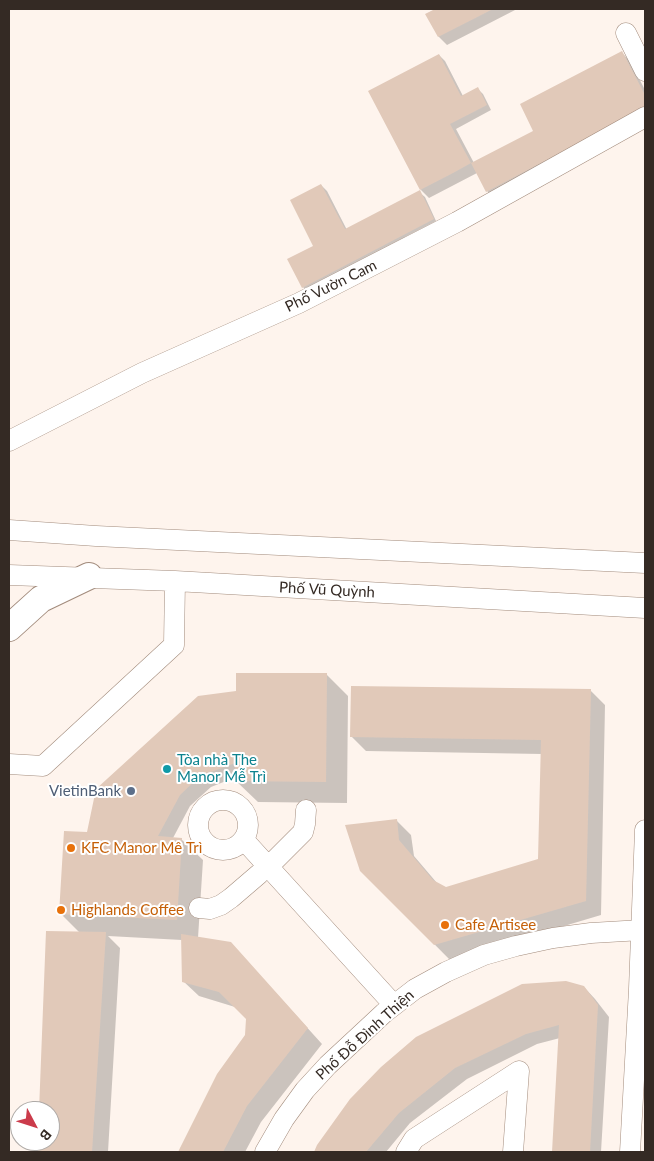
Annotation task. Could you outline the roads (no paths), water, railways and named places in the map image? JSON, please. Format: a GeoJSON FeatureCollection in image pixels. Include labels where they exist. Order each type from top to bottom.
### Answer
{"type":"FeatureCollection","features":[{"type":"Feature","properties":{"kind":"main road"},"geometry":{"type":"LineString","coordinates":[[9,628],[41,598],[89,576]]}},
{"type":"Feature","properties":{"kind":"street"},"geometry":{"type":"LineString","coordinates":[[626,33],[645,71]]}},
{"type":"Feature","properties":{"kind":"street","name":"Phố Vườn Cam"},"geometry":{"type":"LineString","coordinates":[[9,441],[142,373],[308,298],[457,222],[645,117]]}},
{"type":"Feature","properties":{"kind":"street"},"geometry":{"type":"LineString","coordinates":[[9,530],[645,563]]}},
{"type":"Feature","properties":{"kind":"street","name":"Phố Vũ Quỳnh"},"geometry":{"type":"LineString","coordinates":[[9,575],[89,576],[645,608]]}},
{"type":"Feature","properties":{"kind":"street"},"geometry":{"type":"LineString","coordinates":[[9,764],[43,766],[174,645],[175,581]]}},
{"type":"Feature","properties":{"kind":"street"},"geometry":{"type":"LineString","coordinates":[[199,908],[210,909],[221,905],[264,871],[303,832],[306,810]]}},
{"type":"Feature","properties":{"kind":"street"},"geometry":{"type":"LineString","coordinates":[[630,1152],[642,930],[645,830]]}},
{"type":"Feature","properties":{"kind":"street"},"geometry":{"type":"LineString","coordinates":[[240,844],[389,1009]]}},
{"type":"Feature","properties":{"kind":"street","name":"Phố Đỗ Đình Thiện"},"geometry":{"type":"LineString","coordinates":[[265,1152],[284,1118],[305,1090],[328,1065],[389,1009],[414,990],[484,955],[553,938],[591,933],[642,930]]}},
{"type":"Feature","properties":{"kind":"street"},"geometry":{"type":"LineString","coordinates":[[406,1152],[414,1138],[519,1071],[513,1152]]}},
{"type":"Feature","properties":{"kind":"place","name":"Tòa nhà The Manor Mễ Trì"},"geometry":{"type":"Point","coordinates":[167,769]}},
{"type":"Feature","properties":{"kind":"place","name":"VietinBank"},"geometry":{"type":"Point","coordinates":[131,791]}},
{"type":"Feature","properties":{"kind":"place","name":"KFC Manor Mê Trì"},"geometry":{"type":"Point","coordinates":[71,848]}},
{"type":"Feature","properties":{"kind":"place","name":"Highlands Coffee"},"geometry":{"type":"Point","coordinates":[61,910]}},
{"type":"Feature","properties":{"kind":"place","name":"Cafe Artisee"},"geometry":{"type":"Point","coordinates":[445,925]}}]}
